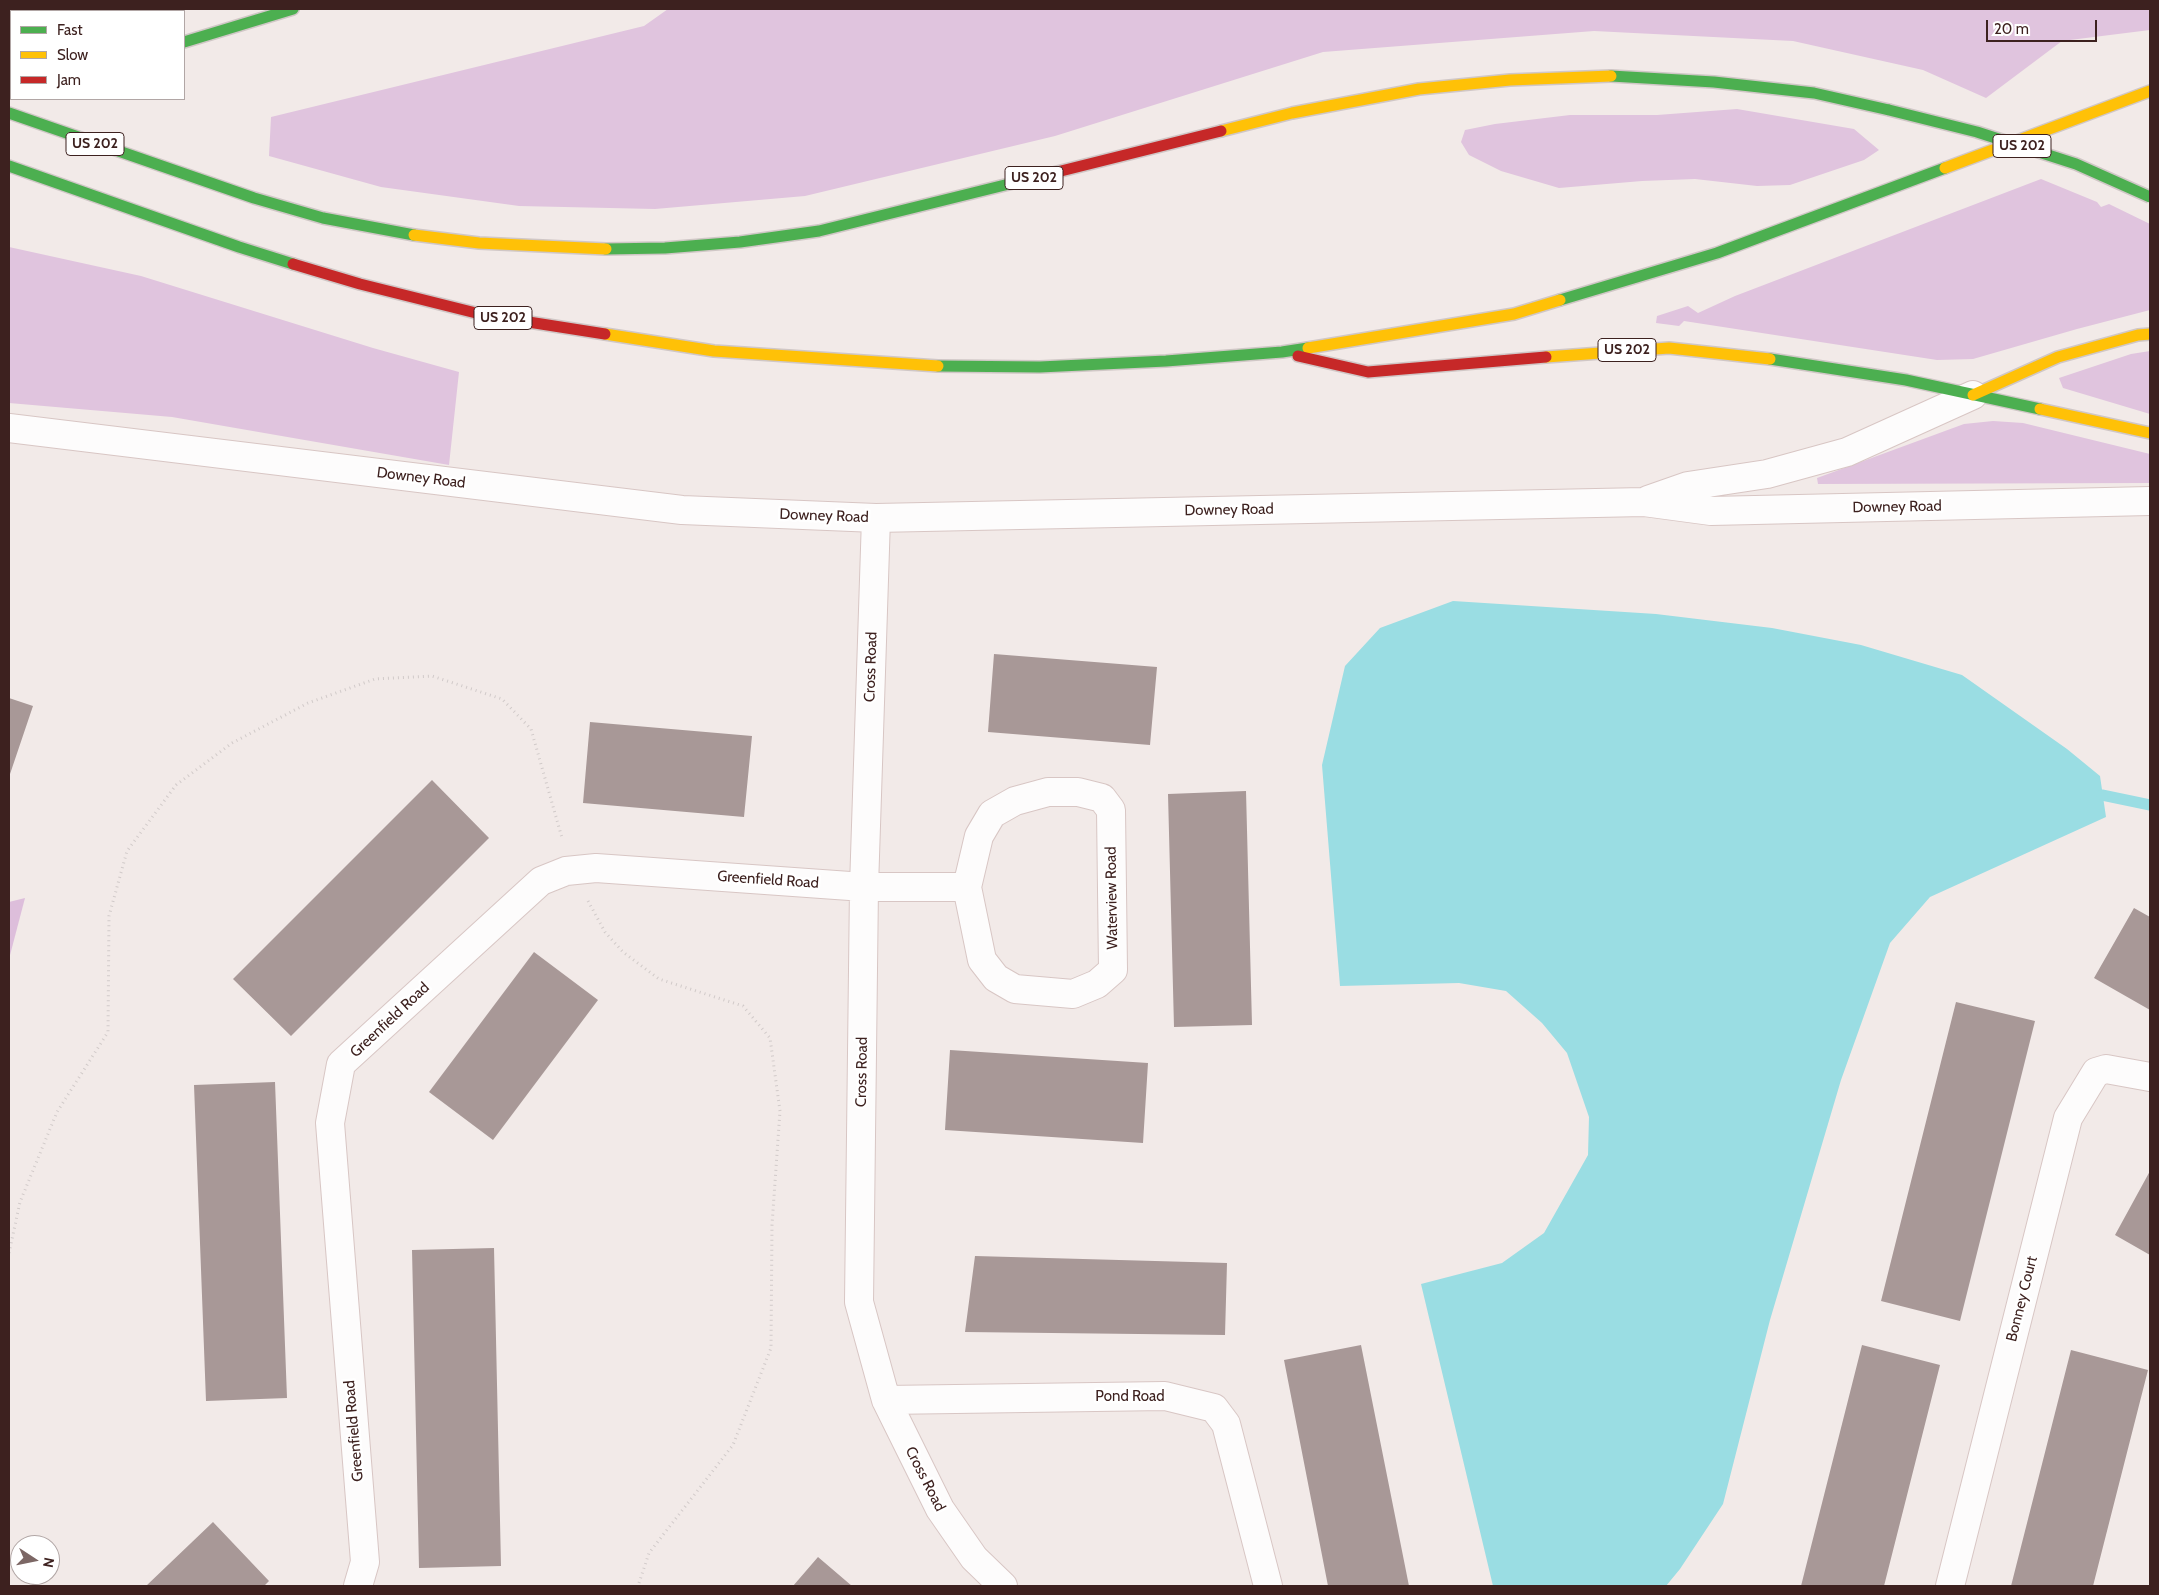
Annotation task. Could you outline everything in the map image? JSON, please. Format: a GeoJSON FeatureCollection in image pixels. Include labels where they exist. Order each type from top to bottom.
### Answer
{"type":"FeatureCollection","features":[{"type":"Feature","properties":{"kind":"highway"},"geometry":{"type":"LineString","coordinates":[[185,42],[293,9]]}},
{"type":"Feature","properties":{"kind":"highway","name":"US 202"},"geometry":{"type":"LineString","coordinates":[[9,113],[182,174],[323,218],[393,232],[479,243],[585,250],[665,248],[740,242],[819,231],[1292,112],[1419,89],[1510,80],[1611,76],[1714,82],[1805,92],[1890,110],[1977,132],[2076,164],[2150,197]]}},
{"type":"Feature","properties":{"kind":"highway"},"geometry":{"type":"LineString","coordinates":[[1282,352],[1514,314],[1634,278],[1717,253],[2150,91]]}},
{"type":"Feature","properties":{"kind":"highway","name":"US 202"},"geometry":{"type":"LineString","coordinates":[[9,166],[239,247],[360,284],[484,315],[714,352],[914,366],[1040,367],[1166,362],[1282,352],[1368,372],[1669,348],[1810,364],[1906,380],[2150,433]]}},
{"type":"Feature","properties":{"kind":"highway"},"geometry":{"type":"LineString","coordinates":[[1972,395],[2058,357],[2138,335],[2150,334]]}},
{"type":"Feature","properties":{"kind":"street","name":"Downey Road"},"geometry":{"type":"LineString","coordinates":[[1644,502],[1688,486],[1767,474],[1847,452],[1972,395]]}},
{"type":"Feature","properties":{"kind":"street","name":"Downey Road"},"geometry":{"type":"LineString","coordinates":[[9,428],[682,510],[876,518],[1644,502],[1711,511],[2150,501]]}},
{"type":"Feature","properties":{"kind":"street","name":"Cross Road"},"geometry":{"type":"LineString","coordinates":[[876,518],[864,887],[859,1302],[886,1400],[940,1509],[974,1558],[1000,1585]]}},
{"type":"Feature","properties":{"kind":"street","name":"Waterview Road"},"geometry":{"type":"LineString","coordinates":[[1048,792],[1078,792],[1102,798],[1111,810],[1113,970],[1097,984],[1073,994],[1015,989],[996,978],[982,960],[967,887],[979,836],[992,814],[1015,800],[1048,792]]}},
{"type":"Feature","properties":{"kind":"street","name":"Greenfield Road"},"geometry":{"type":"LineString","coordinates":[[358,1586],[365,1562],[330,1123],[341,1064],[541,881],[571,871],[596,868],[864,887]]}},
{"type":"Feature","properties":{"kind":"street"},"geometry":{"type":"LineString","coordinates":[[864,887],[967,887]]}},
{"type":"Feature","properties":{"kind":"street","name":"Bonney Court"},"geometry":{"type":"LineString","coordinates":[[1950,1586],[2068,1118],[2096,1072],[2106,1069],[2150,1077]]}},
{"type":"Feature","properties":{"kind":"street","name":"Pond Road"},"geometry":{"type":"LineString","coordinates":[[886,1400],[1165,1396],[1214,1408],[1226,1424],[1268,1586]]}},
{"type":"Feature","properties":{"kind":"path"},"geometry":{"type":"LineString","coordinates":[[9,1253],[20,1202],[57,1112],[108,1032],[109,916],[127,851],[176,785],[232,744],[308,703],[375,678],[432,676],[502,699],[531,729],[571,871],[605,932],[623,952],[659,979],[743,1006],[770,1038],[780,1111],[772,1225],[771,1348],[733,1445],[650,1553],[638,1586]]}},
{"type":"Feature","properties":{"kind":"shaded area"},"geometry":{"type":"Polygon","coordinates":[[[668,9],[2150,9],[2150,30],[2062,41],[1986,98],[1923,70],[1793,41],[1594,31],[1323,52],[1055,136],[805,196],[655,209],[519,206],[381,187],[269,156],[271,117],[644,26],[668,9]]]}},
{"type":"Feature","properties":{"kind":"shaded area"},"geometry":{"type":"Polygon","coordinates":[[[1737,109],[1854,129],[1879,150],[1864,160],[1790,185],[1757,186],[1695,179],[1642,181],[1559,188],[1501,171],[1469,155],[1461,142],[1465,130],[1495,124],[1570,115],[1657,115],[1737,109]]]}},
{"type":"Feature","properties":{"kind":"shaded area"},"geometry":{"type":"Polygon","coordinates":[[[2041,179],[2097,202],[2101,207],[2109,204],[2150,224],[2150,310],[1973,359],[1937,360],[1684,321],[1679,326],[1656,323],[1657,316],[1688,306],[1698,313],[1735,296],[2041,179]]]}},
{"type":"Feature","properties":{"kind":"shaded area"},"geometry":{"type":"Polygon","coordinates":[[[9,247],[141,276],[373,348],[459,372],[449,465],[172,417],[9,403],[9,247]]]}},
{"type":"Feature","properties":{"kind":"shaded area"},"geometry":{"type":"Polygon","coordinates":[[[2150,351],[2150,414],[2063,388],[2059,378],[2131,354],[2150,351]]]}},
{"type":"Feature","properties":{"kind":"shaded area"},"geometry":{"type":"Polygon","coordinates":[[[1993,421],[2023,423],[2150,454],[2150,483],[1818,484],[1817,478],[1964,424],[1993,421]]]}},
{"type":"Feature","properties":{"kind":"shaded area"},"geometry":{"type":"Polygon","coordinates":[[[25,898],[9,959],[9,902],[25,898]]]}},
{"type":"Feature","properties":{"kind":"water"},"geometry":{"type":"Polygon","coordinates":[[[1453,601],[1656,614],[1772,628],[1861,645],[1962,675],[2067,749],[2100,776],[2106,817],[1930,897],[1890,943],[1841,1080],[1770,1320],[1723,1504],[1680,1569],[1666,1586],[1493,1586],[1421,1284],[1502,1263],[1544,1233],[1588,1155],[1589,1117],[1567,1053],[1542,1023],[1506,991],[1459,983],[1340,986],[1322,765],[1345,666],[1380,628],[1453,601]]]}},
{"type":"Feature","properties":{"kind":"building"},"geometry":{"type":"Polygon","coordinates":[[[994,654],[1157,667],[1150,745],[988,732],[994,654]]]}},
{"type":"Feature","properties":{"kind":"building"},"geometry":{"type":"Polygon","coordinates":[[[9,698],[33,706],[9,777],[9,698]]]}},
{"type":"Feature","properties":{"kind":"building"},"geometry":{"type":"Polygon","coordinates":[[[590,722],[752,736],[744,817],[583,803],[590,722]]]}},
{"type":"Feature","properties":{"kind":"building"},"geometry":{"type":"Polygon","coordinates":[[[432,780],[489,838],[291,1036],[233,979],[432,780]]]}},
{"type":"Feature","properties":{"kind":"building"},"geometry":{"type":"Polygon","coordinates":[[[1246,791],[1252,1025],[1174,1027],[1168,794],[1246,791]]]}},
{"type":"Feature","properties":{"kind":"building"},"geometry":{"type":"Polygon","coordinates":[[[2134,908],[2150,917],[2150,1010],[2094,978],[2134,908]]]}},
{"type":"Feature","properties":{"kind":"building"},"geometry":{"type":"Polygon","coordinates":[[[534,952],[598,1000],[493,1140],[429,1092],[534,952]]]}},
{"type":"Feature","properties":{"kind":"building"},"geometry":{"type":"Polygon","coordinates":[[[1956,1002],[2035,1021],[1960,1321],[1881,1301],[1956,1002]]]}},
{"type":"Feature","properties":{"kind":"building"},"geometry":{"type":"Polygon","coordinates":[[[950,1050],[1148,1063],[1143,1143],[945,1130],[950,1050]]]}},
{"type":"Feature","properties":{"kind":"building"},"geometry":{"type":"Polygon","coordinates":[[[275,1082],[287,1398],[206,1401],[194,1085],[275,1082]]]}},
{"type":"Feature","properties":{"kind":"building"},"geometry":{"type":"Polygon","coordinates":[[[2150,1171],[2150,1255],[2115,1235],[2150,1171]]]}},
{"type":"Feature","properties":{"kind":"building"},"geometry":{"type":"Polygon","coordinates":[[[494,1248],[501,1566],[419,1568],[412,1250],[494,1248]]]}},
{"type":"Feature","properties":{"kind":"building"},"geometry":{"type":"Polygon","coordinates":[[[975,1256],[1227,1263],[1225,1335],[965,1332],[975,1256]]]}},
{"type":"Feature","properties":{"kind":"building"},"geometry":{"type":"Polygon","coordinates":[[[1361,1345],[1409,1586],[1328,1586],[1284,1360],[1361,1345]]]}},
{"type":"Feature","properties":{"kind":"building"},"geometry":{"type":"Polygon","coordinates":[[[1862,1345],[1940,1365],[1884,1586],[1801,1586],[1862,1345]]]}},
{"type":"Feature","properties":{"kind":"building"},"geometry":{"type":"Polygon","coordinates":[[[2071,1350],[2148,1370],[2093,1586],[2011,1586],[2071,1350]]]}},
{"type":"Feature","properties":{"kind":"building"},"geometry":{"type":"Polygon","coordinates":[[[213,1522],[269,1581],[264,1586],[146,1586],[213,1522]]]}},
{"type":"Feature","properties":{"kind":"building"},"geometry":{"type":"Polygon","coordinates":[[[818,1557],[852,1586],[793,1586],[818,1557]]]}},
{"type":"Feature","properties":{"kind":"waterway"},"geometry":{"type":"LineString","coordinates":[[2102,795],[2150,805]]}},
{"type":"Feature","properties":{"kind":"traffic: fast"},"geometry":{"type":"LineString","coordinates":[[185,42],[293,9]]}},
{"type":"Feature","properties":{"kind":"traffic: fast"},"geometry":{"type":"LineString","coordinates":[[1611,76],[1714,82],[1814,93],[1889,110]]}},
{"type":"Feature","properties":{"kind":"traffic: fast"},"geometry":{"type":"LineString","coordinates":[[1889,110],[1977,132],[2076,164],[2150,197]]}},
{"type":"Feature","properties":{"kind":"traffic: fast"},"geometry":{"type":"LineString","coordinates":[[9,113],[254,198],[323,218],[414,235]]}},
{"type":"Feature","properties":{"kind":"traffic: fast"},"geometry":{"type":"LineString","coordinates":[[9,166],[239,247],[293,264]]}},
{"type":"Feature","properties":{"kind":"traffic: fast"},"geometry":{"type":"LineString","coordinates":[[1560,300],[1717,253],[1945,168]]}},
{"type":"Feature","properties":{"kind":"traffic: fast"},"geometry":{"type":"LineString","coordinates":[[606,249],[665,248],[740,242],[819,231],[1017,182]]}},
{"type":"Feature","properties":{"kind":"traffic: fast"},"geometry":{"type":"LineString","coordinates":[[938,366],[1040,367],[1166,361],[1282,352],[1308,348]]}},
{"type":"Feature","properties":{"kind":"traffic: fast"},"geometry":{"type":"LineString","coordinates":[[1770,359],[1906,380],[2040,409]]}},
{"type":"Feature","properties":{"kind":"traffic: slow"},"geometry":{"type":"LineString","coordinates":[[1221,131],[1292,113],[1419,89],[1510,80],[1611,76]]}},
{"type":"Feature","properties":{"kind":"traffic: slow"},"geometry":{"type":"LineString","coordinates":[[1945,168],[2150,91]]}},
{"type":"Feature","properties":{"kind":"traffic: slow"},"geometry":{"type":"LineString","coordinates":[[414,235],[479,243],[606,249]]}},
{"type":"Feature","properties":{"kind":"traffic: slow"},"geometry":{"type":"LineString","coordinates":[[1308,348],[1514,314],[1560,300]]}},
{"type":"Feature","properties":{"kind":"traffic: slow"},"geometry":{"type":"LineString","coordinates":[[605,334],[714,351],[938,366]]}},
{"type":"Feature","properties":{"kind":"traffic: slow"},"geometry":{"type":"LineString","coordinates":[[1973,395],[2058,357],[2138,335],[2150,334]]}},
{"type":"Feature","properties":{"kind":"traffic: slow"},"geometry":{"type":"LineString","coordinates":[[1546,357],[1669,348],[1770,359]]}},
{"type":"Feature","properties":{"kind":"traffic: slow"},"geometry":{"type":"LineString","coordinates":[[2040,409],[2150,433]]}},
{"type":"Feature","properties":{"kind":"traffic: jam"},"geometry":{"type":"LineString","coordinates":[[1017,182],[1221,131]]}},
{"type":"Feature","properties":{"kind":"traffic: jam"},"geometry":{"type":"LineString","coordinates":[[293,264],[360,284],[484,315],[605,334]]}},
{"type":"Feature","properties":{"kind":"traffic: jam"},"geometry":{"type":"LineString","coordinates":[[1298,356],[1368,372],[1546,357]]}}]}
